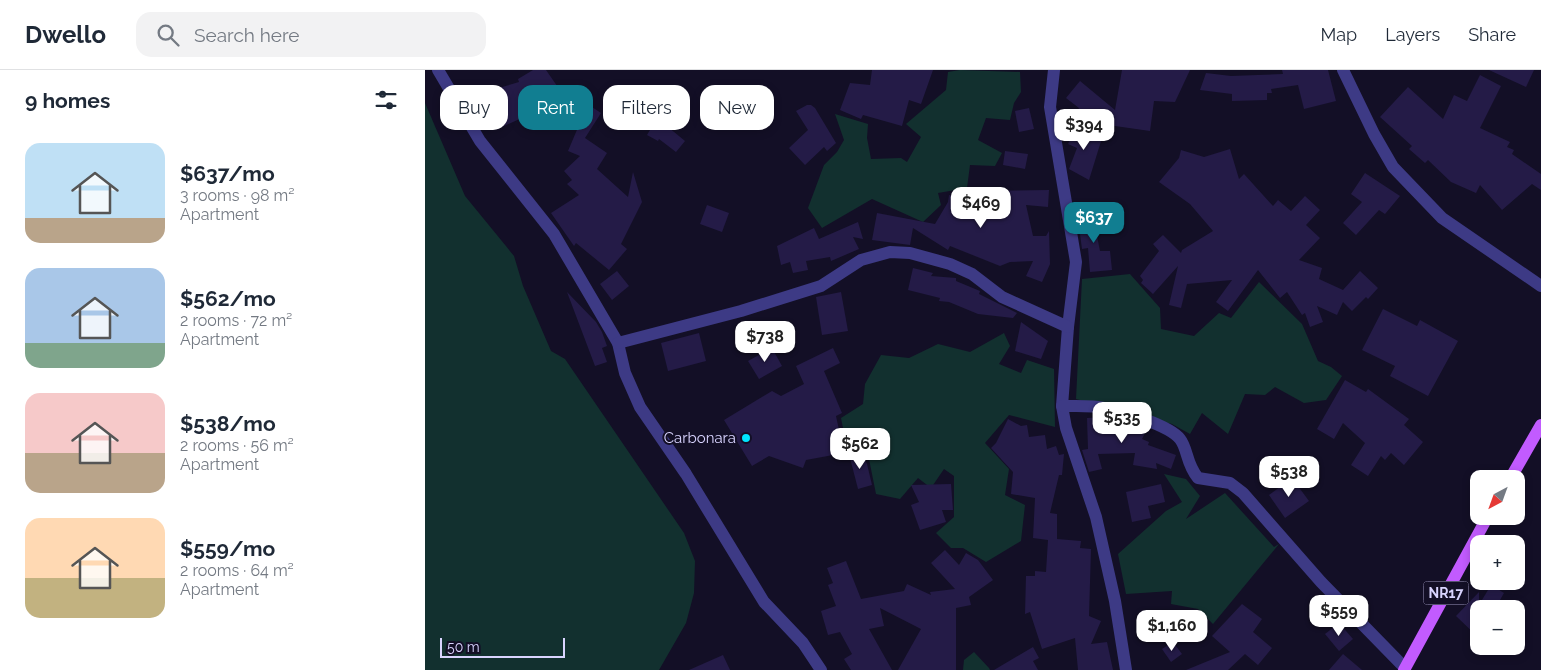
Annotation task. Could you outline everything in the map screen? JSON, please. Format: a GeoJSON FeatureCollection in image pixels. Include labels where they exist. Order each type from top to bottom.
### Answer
{"type":"FeatureCollection","features":[{"type":"Feature","properties":{"kind":"main road"},"geometry":{"type":"LineString","coordinates":[[1515,470],[1541,425]]}},
{"type":"Feature","properties":{"kind":"main road","name":"NR17"},"geometry":{"type":"LineString","coordinates":[[1404,669],[1483,525]]}},
{"type":"Feature","properties":{"kind":"street"},"geometry":{"type":"LineString","coordinates":[[438,70],[480,141],[554,234],[618,343],[625,373],[640,407],[686,474],[764,602],[803,643],[821,670]]}},
{"type":"Feature","properties":{"kind":"street"},"geometry":{"type":"LineString","coordinates":[[1054,70],[1050,108],[1076,262],[1068,327],[1062,406],[1066,428],[1096,517],[1115,601],[1126,670]]}},
{"type":"Feature","properties":{"kind":"street"},"geometry":{"type":"LineString","coordinates":[[1343,70],[1374,134],[1393,167],[1442,218],[1541,286]]}},
{"type":"Feature","properties":{"kind":"street"},"geometry":{"type":"LineString","coordinates":[[618,343],[741,311],[821,286],[861,260],[890,252],[910,253],[972,274],[1002,297],[1068,327]]}},
{"type":"Feature","properties":{"kind":"street"},"geometry":{"type":"LineString","coordinates":[[1062,406],[1105,408],[1161,427],[1175,434],[1182,441],[1190,469],[1198,478],[1230,483],[1243,493],[1321,582],[1404,669]]}},
{"type":"Feature","properties":{"kind":"green space"},"geometry":{"type":"Polygon","coordinates":[[[960,70],[1020,72],[1021,92],[1014,103],[1010,120],[986,118],[978,140],[1002,153],[995,166],[970,165],[967,188],[938,193],[941,205],[923,222],[872,199],[822,228],[808,208],[824,165],[837,152],[844,140],[835,114],[868,124],[867,138],[871,159],[901,158],[907,162],[921,137],[906,124],[946,90],[948,72],[960,70]]]}},
{"type":"Feature","properties":{"kind":"green space"},"geometry":{"type":"Polygon","coordinates":[[[425,103],[465,196],[514,256],[523,286],[551,351],[565,359],[684,533],[695,561],[694,593],[686,623],[659,670],[425,670],[425,103]]]}},
{"type":"Feature","properties":{"kind":"green space"},"geometry":{"type":"Polygon","coordinates":[[[1130,274],[1160,308],[1161,329],[1194,336],[1219,313],[1231,318],[1259,282],[1302,324],[1318,361],[1331,367],[1342,376],[1326,400],[1304,403],[1275,387],[1265,395],[1245,394],[1228,434],[1202,413],[1190,434],[1172,424],[1076,399],[1082,279],[1130,274]]]}},
{"type":"Feature","properties":{"kind":"green space"},"geometry":{"type":"Polygon","coordinates":[[[1004,333],[1010,346],[999,364],[1021,373],[1027,360],[1054,369],[1055,427],[1009,415],[985,443],[1009,469],[1005,495],[1025,505],[1021,541],[986,562],[963,548],[951,548],[936,533],[954,517],[954,476],[944,469],[931,488],[918,478],[900,499],[876,494],[867,449],[847,448],[841,418],[863,404],[865,384],[881,355],[909,358],[938,344],[970,352],[1004,333]]]}},
{"type":"Feature","properties":{"kind":"green space"},"geometry":{"type":"Polygon","coordinates":[[[1164,474],[1186,479],[1200,496],[1186,519],[1225,493],[1274,547],[1279,544],[1213,624],[1198,609],[1171,604],[1172,591],[1126,594],[1118,554],[1166,511],[1182,502],[1164,474]]]}},
{"type":"Feature","properties":{"kind":"green space"},"geometry":{"type":"Polygon","coordinates":[[[974,652],[990,670],[963,670],[964,660],[974,652]]]}},
{"type":"Feature","properties":{"kind":"building"},"geometry":{"type":"Polygon","coordinates":[[[533,70],[546,70],[556,85],[518,85],[518,120],[508,124],[508,85],[519,82],[518,79],[533,70]]]}},
{"type":"Feature","properties":{"kind":"building"},"geometry":{"type":"Polygon","coordinates":[[[872,70],[933,70],[921,104],[909,100],[902,126],[863,115],[861,119],[840,110],[850,83],[870,85],[872,70]]]}},
{"type":"Feature","properties":{"kind":"building"},"geometry":{"type":"Polygon","coordinates":[[[1122,70],[1190,70],[1175,102],[1154,101],[1150,131],[1073,120],[1079,108],[1066,98],[1080,81],[1115,110],[1122,70]]]}},
{"type":"Feature","properties":{"kind":"building"},"geometry":{"type":"Polygon","coordinates":[[[1282,70],[1328,70],[1336,101],[1304,109],[1298,85],[1271,89],[1272,93],[1267,93],[1267,100],[1232,101],[1232,94],[1200,90],[1206,73],[1231,76],[1283,74],[1282,70]]]}},
{"type":"Feature","properties":{"kind":"building"},"geometry":{"type":"Polygon","coordinates":[[[1489,70],[1534,70],[1526,87],[1489,70]]]}},
{"type":"Feature","properties":{"kind":"building"},"geometry":{"type":"Polygon","coordinates":[[[1480,75],[1501,86],[1480,128],[1510,142],[1507,147],[1514,150],[1512,154],[1541,174],[1541,190],[1532,184],[1502,210],[1480,185],[1476,193],[1451,182],[1428,160],[1425,163],[1409,149],[1412,146],[1380,117],[1408,87],[1443,119],[1454,95],[1467,101],[1480,75]]]}},
{"type":"Feature","properties":{"kind":"building"},"geometry":{"type":"Polygon","coordinates":[[[807,105],[815,108],[836,143],[827,151],[824,147],[805,165],[789,148],[808,130],[796,111],[807,105]]]}},
{"type":"Feature","properties":{"kind":"building"},"geometry":{"type":"Polygon","coordinates":[[[593,108],[601,113],[593,126],[593,108]]]}},
{"type":"Feature","properties":{"kind":"building"},"geometry":{"type":"Polygon","coordinates":[[[1029,108],[1034,129],[1019,132],[1015,111],[1029,108]]]}},
{"type":"Feature","properties":{"kind":"building"},"geometry":{"type":"Polygon","coordinates":[[[1076,124],[1102,138],[1089,180],[1069,169],[1077,148],[1068,144],[1076,124]]]}},
{"type":"Feature","properties":{"kind":"building"},"geometry":{"type":"Polygon","coordinates":[[[577,130],[590,130],[585,138],[607,153],[597,169],[628,197],[633,172],[642,202],[621,244],[627,249],[609,270],[576,243],[574,246],[551,213],[579,195],[567,184],[572,180],[564,171],[580,156],[568,151],[577,130]]]}},
{"type":"Feature","properties":{"kind":"building"},"geometry":{"type":"Polygon","coordinates":[[[650,130],[672,130],[685,141],[676,152],[659,139],[658,141],[647,135],[650,130]]]}},
{"type":"Feature","properties":{"kind":"building"},"geometry":{"type":"Polygon","coordinates":[[[1230,149],[1239,179],[1244,174],[1273,206],[1278,200],[1291,211],[1305,196],[1320,210],[1306,225],[1320,238],[1299,260],[1322,268],[1319,279],[1343,290],[1360,271],[1378,288],[1368,299],[1366,297],[1352,311],[1343,302],[1337,315],[1317,306],[1323,322],[1310,327],[1305,313],[1302,315],[1287,292],[1280,298],[1258,270],[1228,311],[1216,302],[1232,280],[1187,284],[1181,308],[1169,305],[1178,266],[1153,294],[1141,283],[1143,280],[1140,276],[1159,251],[1153,244],[1163,235],[1181,253],[1182,250],[1213,231],[1190,204],[1159,182],[1179,158],[1181,150],[1204,157],[1230,149]]]}},
{"type":"Feature","properties":{"kind":"building"},"geometry":{"type":"Polygon","coordinates":[[[1005,151],[1028,154],[1025,169],[1003,165],[1005,151]]]}},
{"type":"Feature","properties":{"kind":"building"},"geometry":{"type":"Polygon","coordinates":[[[1365,173],[1400,196],[1385,214],[1379,210],[1356,235],[1343,223],[1362,202],[1351,194],[1365,173]]]}},
{"type":"Feature","properties":{"kind":"building"},"geometry":{"type":"Polygon","coordinates":[[[1049,190],[1048,207],[1026,205],[1033,236],[1046,236],[1049,231],[1050,264],[1042,282],[1026,276],[1033,261],[1010,262],[1000,266],[950,246],[948,250],[913,228],[910,245],[872,240],[877,213],[935,224],[948,202],[949,195],[974,199],[976,191],[1049,190]]]}},
{"type":"Feature","properties":{"kind":"building"},"geometry":{"type":"Polygon","coordinates":[[[707,205],[729,213],[722,232],[700,224],[707,205]]]}},
{"type":"Feature","properties":{"kind":"building"},"geometry":{"type":"Polygon","coordinates":[[[1091,206],[1100,251],[1110,251],[1112,270],[1090,272],[1088,248],[1082,249],[1080,234],[1084,233],[1082,207],[1091,206]]]}},
{"type":"Feature","properties":{"kind":"building"},"geometry":{"type":"Polygon","coordinates":[[[858,222],[863,239],[853,237],[859,249],[831,261],[830,257],[806,261],[808,270],[793,273],[790,262],[781,265],[777,246],[814,228],[819,239],[858,222]]]}},
{"type":"Feature","properties":{"kind":"building"},"geometry":{"type":"Polygon","coordinates":[[[913,268],[933,273],[931,276],[956,278],[956,281],[980,291],[979,294],[1017,313],[1013,318],[978,314],[949,302],[939,301],[940,298],[908,290],[913,268]]]}},
{"type":"Feature","properties":{"kind":"building"},"geometry":{"type":"Polygon","coordinates":[[[617,271],[629,286],[612,300],[600,284],[617,271]]]}},
{"type":"Feature","properties":{"kind":"building"},"geometry":{"type":"Polygon","coordinates":[[[567,292],[596,322],[602,332],[607,346],[602,348],[607,362],[595,366],[567,292]]]}},
{"type":"Feature","properties":{"kind":"building"},"geometry":{"type":"Polygon","coordinates":[[[841,292],[848,331],[822,335],[816,297],[841,292]]]}},
{"type":"Feature","properties":{"kind":"building"},"geometry":{"type":"Polygon","coordinates":[[[1383,309],[1417,326],[1420,320],[1458,341],[1428,396],[1390,376],[1395,366],[1362,350],[1383,309]]]}},
{"type":"Feature","properties":{"kind":"building"},"geometry":{"type":"Polygon","coordinates":[[[1021,322],[1048,341],[1041,359],[1015,351],[1021,322]]]}},
{"type":"Feature","properties":{"kind":"building"},"geometry":{"type":"Polygon","coordinates":[[[699,333],[706,361],[668,371],[661,343],[699,333]]]}},
{"type":"Feature","properties":{"kind":"building"},"geometry":{"type":"Polygon","coordinates":[[[772,348],[782,366],[759,379],[748,361],[772,348]]]}},
{"type":"Feature","properties":{"kind":"building"},"geometry":{"type":"Polygon","coordinates":[[[833,348],[840,363],[824,371],[842,413],[836,416],[844,453],[806,460],[803,468],[769,456],[752,466],[724,420],[772,391],[781,396],[804,384],[796,366],[833,348]]]}},
{"type":"Feature","properties":{"kind":"building"},"geometry":{"type":"Polygon","coordinates":[[[1345,380],[1366,392],[1368,389],[1409,419],[1404,425],[1423,442],[1404,465],[1391,453],[1385,460],[1381,456],[1368,476],[1351,465],[1365,443],[1343,423],[1334,439],[1317,429],[1345,380]]]}},
{"type":"Feature","properties":{"kind":"building"},"geometry":{"type":"Polygon","coordinates":[[[1107,417],[1147,429],[1142,439],[1149,442],[1148,445],[1176,455],[1171,469],[1156,463],[1157,469],[1133,465],[1135,453],[1098,454],[1102,469],[1089,472],[1082,450],[1088,449],[1087,418],[1107,417]]]}},
{"type":"Feature","properties":{"kind":"building"},"geometry":{"type":"Polygon","coordinates":[[[1008,419],[1021,426],[1027,425],[1029,437],[1045,435],[1047,449],[1056,446],[1059,455],[1064,454],[1062,475],[1059,475],[1050,513],[1057,514],[1057,539],[1081,541],[1080,548],[1091,549],[1089,616],[1101,621],[1091,644],[1107,642],[1113,670],[1078,670],[1075,638],[1042,649],[1030,612],[1025,614],[1026,576],[1035,576],[1035,571],[1046,572],[1048,540],[1033,538],[1035,498],[1011,494],[1013,472],[991,448],[996,443],[1008,419]]]}},
{"type":"Feature","properties":{"kind":"building"},"geometry":{"type":"Polygon","coordinates":[[[860,450],[867,464],[872,485],[858,489],[849,454],[860,450]]]}},
{"type":"Feature","properties":{"kind":"building"},"geometry":{"type":"Polygon","coordinates":[[[1292,478],[1309,501],[1285,518],[1269,495],[1292,478]]]}},
{"type":"Feature","properties":{"kind":"building"},"geometry":{"type":"Polygon","coordinates":[[[951,484],[953,510],[942,510],[946,522],[920,530],[911,505],[919,502],[911,485],[951,484]]]}},
{"type":"Feature","properties":{"kind":"building"},"geometry":{"type":"Polygon","coordinates":[[[1161,484],[1165,502],[1148,506],[1151,518],[1132,522],[1126,492],[1161,484]]]}},
{"type":"Feature","properties":{"kind":"building"},"geometry":{"type":"Polygon","coordinates":[[[945,550],[959,565],[966,553],[978,560],[993,580],[969,597],[971,605],[956,608],[956,670],[898,670],[921,629],[880,608],[884,626],[869,629],[892,670],[851,670],[844,659],[852,654],[840,632],[828,635],[821,611],[836,606],[828,585],[833,583],[827,568],[846,561],[861,599],[904,591],[907,584],[931,595],[930,592],[955,589],[931,563],[945,550]]]}},
{"type":"Feature","properties":{"kind":"building"},"geometry":{"type":"Polygon","coordinates":[[[1488,590],[1499,590],[1504,593],[1500,600],[1482,600],[1488,590]]]}},
{"type":"Feature","properties":{"kind":"building"},"geometry":{"type":"Polygon","coordinates":[[[1479,592],[1479,600],[1471,600],[1479,592]]]}},
{"type":"Feature","properties":{"kind":"building"},"geometry":{"type":"Polygon","coordinates":[[[1470,601],[1470,629],[1456,616],[1470,601]]]}},
{"type":"Feature","properties":{"kind":"building"},"geometry":{"type":"Polygon","coordinates":[[[1242,604],[1262,619],[1253,632],[1272,648],[1258,665],[1245,654],[1228,670],[1186,670],[1230,652],[1212,636],[1242,604]]]}},
{"type":"Feature","properties":{"kind":"building"},"geometry":{"type":"Polygon","coordinates":[[[1187,611],[1188,628],[1170,630],[1169,613],[1187,611]]]}},
{"type":"Feature","properties":{"kind":"building"},"geometry":{"type":"Polygon","coordinates":[[[1339,623],[1353,639],[1339,651],[1325,634],[1339,623]]]}},
{"type":"Feature","properties":{"kind":"building"},"geometry":{"type":"Polygon","coordinates":[[[1173,642],[1182,654],[1171,662],[1162,649],[1173,642]]]}},
{"type":"Feature","properties":{"kind":"building"},"geometry":{"type":"Polygon","coordinates":[[[1033,647],[1039,658],[1033,661],[1038,670],[994,670],[1033,647]]]}},
{"type":"Feature","properties":{"kind":"building"},"geometry":{"type":"Polygon","coordinates":[[[1343,654],[1362,670],[1329,670],[1343,654]]]}},
{"type":"Feature","properties":{"kind":"building"},"geometry":{"type":"Polygon","coordinates":[[[723,655],[730,670],[689,670],[723,655]]]}},
{"type":"Feature","properties":{"kind":"place","name":"Carbonara"},"geometry":{"type":"Point","coordinates":[746,438]}}]}
